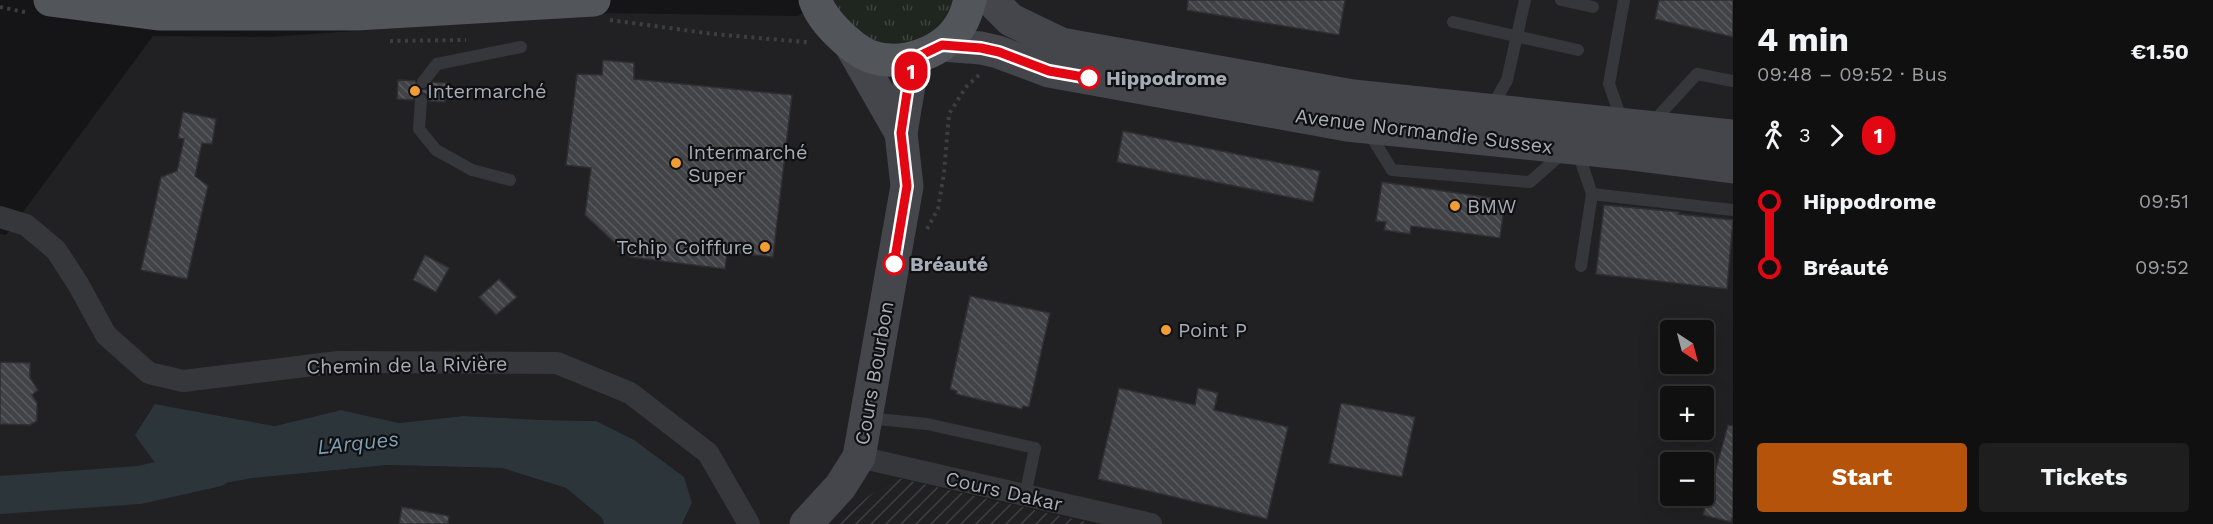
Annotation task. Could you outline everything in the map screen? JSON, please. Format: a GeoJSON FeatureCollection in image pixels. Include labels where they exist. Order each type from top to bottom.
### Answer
{"type":"FeatureCollection","features":[{"type":"Feature","properties":{"kind":"main road"},"geometry":{"type":"LineString","coordinates":[[50,0],[158,14],[357,14],[594,0]]}},
{"type":"Feature","properties":{"kind":"main road"},"geometry":{"type":"LineString","coordinates":[[812,4],[850,44],[870,56],[892,60],[929,52],[962,23],[970,0]]}},
{"type":"Feature","properties":{"kind":"main road","name":"Avenue Normandie Sussex"},"geometry":{"type":"LineString","coordinates":[[991,0],[1011,20],[1061,44],[1353,96],[1733,136]]}},
{"type":"Feature","properties":{"kind":"main road","name":"Cours Bourbon"},"geometry":{"type":"LineString","coordinates":[[850,44],[901,133]]}},
{"type":"Feature","properties":{"kind":"main road","name":"Avenue Normandie Sussex"},"geometry":{"type":"LineString","coordinates":[[929,52],[981,48],[999,52],[1049,71],[1366,127],[1733,167]]}},
{"type":"Feature","properties":{"kind":"main road","name":"Cours Bourbon"},"geometry":{"type":"LineString","coordinates":[[806,524],[840,487],[858,457],[907,186],[901,133],[910,73],[929,52]]}},
{"type":"Feature","properties":{"kind":"street","name":"Chemin de la Rivière"},"geometry":{"type":"LineString","coordinates":[[0,217],[26,225],[56,250],[106,335],[150,373],[183,381],[338,362],[557,363],[630,393],[708,453],[749,524]]}},
{"type":"Feature","properties":{"kind":"street","name":"Cours Dakar"},"geometry":{"type":"LineString","coordinates":[[858,457],[1151,524]]}},
{"type":"Feature","properties":{"kind":"lane"},"geometry":{"type":"LineString","coordinates":[[1490,111],[1507,80],[1525,0]]}},
{"type":"Feature","properties":{"kind":"lane"},"geometry":{"type":"LineString","coordinates":[[1561,0],[1593,7]]}},
{"type":"Feature","properties":{"kind":"lane"},"geometry":{"type":"LineString","coordinates":[[1624,0],[1609,84],[1636,125],[1697,74],[1733,81]]}},
{"type":"Feature","properties":{"kind":"lane"},"geometry":{"type":"LineString","coordinates":[[1453,22],[1578,50]]}},
{"type":"Feature","properties":{"kind":"lane"},"geometry":{"type":"LineString","coordinates":[[423,82],[437,64],[521,47]]}},
{"type":"Feature","properties":{"kind":"lane"},"geometry":{"type":"LineString","coordinates":[[421,100],[419,129],[436,150],[472,170],[510,180]]}},
{"type":"Feature","properties":{"kind":"lane"},"geometry":{"type":"LineString","coordinates":[[1573,148],[1592,194],[1581,266]]}},
{"type":"Feature","properties":{"kind":"lane"},"geometry":{"type":"LineString","coordinates":[[1592,194],[1733,210]]}},
{"type":"Feature","properties":{"kind":"lane"},"geometry":{"type":"LineString","coordinates":[[866,418],[927,424],[1035,448],[1025,496]]}},
{"type":"Feature","properties":{"kind":"path"},"geometry":{"type":"LineString","coordinates":[[923,238],[938,209],[944,173],[949,114],[966,87],[999,52]]}},
{"type":"Feature","properties":{"kind":"shaded area"},"geometry":{"type":"Polygon","coordinates":[[[828,0],[1733,0],[1733,524],[1096,524],[894,477],[832,524],[682,524],[692,503],[596,421],[463,416],[399,423],[341,410],[275,426],[156,404],[176,492],[253,478],[388,465],[502,468],[566,488],[602,518],[604,524],[0,524],[0,234],[6,235],[153,36],[269,37],[610,13],[797,16],[828,0]]]}},
{"type":"Feature","properties":{"kind":"shaded area"},"geometry":{"type":"Polygon","coordinates":[[[894,477],[1095,524],[832,524],[894,477]]]}},
{"type":"Feature","properties":{"kind":"green space"},"geometry":{"type":"Polygon","coordinates":[[[831,0],[953,0],[947,13],[928,34],[902,44],[888,45],[875,43],[857,34],[831,0]]]}},
{"type":"Feature","properties":{"kind":"water"},"geometry":{"type":"Polygon","coordinates":[[[155,404],[275,426],[341,410],[399,423],[463,416],[596,421],[634,440],[684,477],[692,503],[682,524],[604,524],[602,518],[566,488],[502,468],[388,465],[253,478],[176,492],[135,435],[155,404]]]}},
{"type":"Feature","properties":{"kind":"building"},"geometry":{"type":"Polygon","coordinates":[[[1188,0],[1345,0],[1339,35],[1187,10],[1188,0]]]}},
{"type":"Feature","properties":{"kind":"building"},"geometry":{"type":"Polygon","coordinates":[[[1659,0],[1733,0],[1733,37],[1655,19],[1659,0]]]}},
{"type":"Feature","properties":{"kind":"building","name":"Intermarché Super"},"geometry":{"type":"Polygon","coordinates":[[[603,60],[634,63],[634,79],[792,95],[773,257],[727,252],[725,269],[630,257],[585,215],[591,168],[566,165],[577,74],[602,75],[603,60]]]}},
{"type":"Feature","properties":{"kind":"building"},"geometry":{"type":"Polygon","coordinates":[[[398,80],[415,81],[418,88],[422,90],[427,89],[433,82],[446,83],[445,102],[429,101],[426,94],[421,92],[415,95],[413,100],[397,99],[398,80]]]}},
{"type":"Feature","properties":{"kind":"building"},"geometry":{"type":"Polygon","coordinates":[[[183,112],[216,119],[212,144],[202,143],[195,176],[208,186],[187,279],[141,270],[161,177],[177,171],[184,139],[178,138],[183,112]]]}},
{"type":"Feature","properties":{"kind":"building"},"geometry":{"type":"Polygon","coordinates":[[[1123,131],[1320,171],[1313,202],[1117,162],[1123,131]]]}},
{"type":"Feature","properties":{"kind":"building"},"geometry":{"type":"Polygon","coordinates":[[[1382,182],[1505,200],[1500,238],[1411,226],[1410,234],[1384,230],[1386,222],[1376,221],[1382,182]]]}},
{"type":"Feature","properties":{"kind":"building"},"geometry":{"type":"Polygon","coordinates":[[[1604,205],[1733,220],[1727,289],[1596,274],[1604,205]]]}},
{"type":"Feature","properties":{"kind":"building"},"geometry":{"type":"Polygon","coordinates":[[[425,255],[449,268],[436,292],[413,280],[425,255]]]}},
{"type":"Feature","properties":{"kind":"building"},"geometry":{"type":"Polygon","coordinates":[[[499,279],[517,297],[496,315],[479,297],[499,279]]]}},
{"type":"Feature","properties":{"kind":"building"},"geometry":{"type":"Polygon","coordinates":[[[970,296],[1050,313],[1029,407],[1023,406],[1022,409],[981,400],[956,394],[957,391],[950,389],[970,296]]]}},
{"type":"Feature","properties":{"kind":"building"},"geometry":{"type":"Polygon","coordinates":[[[0,362],[30,363],[30,378],[38,390],[32,395],[37,403],[37,421],[30,425],[0,424],[0,362]]]}},
{"type":"Feature","properties":{"kind":"building"},"geometry":{"type":"Polygon","coordinates":[[[1119,388],[1195,405],[1198,388],[1218,393],[1214,410],[1288,427],[1267,519],[1098,479],[1119,388]]]}},
{"type":"Feature","properties":{"kind":"building"},"geometry":{"type":"Polygon","coordinates":[[[1341,403],[1415,417],[1402,477],[1329,463],[1341,403]]]}},
{"type":"Feature","properties":{"kind":"building"},"geometry":{"type":"Polygon","coordinates":[[[1728,425],[1733,426],[1733,514],[1731,522],[1703,515],[1706,506],[1714,506],[1714,475],[1728,425]]]}},
{"type":"Feature","properties":{"kind":"building"},"geometry":{"type":"Polygon","coordinates":[[[402,507],[449,516],[448,524],[399,524],[402,507]]]}},
{"type":"Feature","properties":{"kind":"waterway","name":"L'Arques"},"geometry":{"type":"LineString","coordinates":[[0,495],[139,485],[215,468]]}},
{"type":"Feature","properties":{"kind":"bus line","name":"1"},"geometry":{"type":"LineString","coordinates":[[894,264],[907,186],[901,133],[910,73],[915,58],[942,45],[981,48],[999,52],[1049,71],[1089,78]]}},
{"type":"Feature","properties":{"kind":"place","name":"Hippodrome"},"geometry":{"type":"Point","coordinates":[1089,78]}},
{"type":"Feature","properties":{"kind":"place","name":"Intermarché"},"geometry":{"type":"Point","coordinates":[415,91]}},
{"type":"Feature","properties":{"kind":"place","name":"Intermarché Super"},"geometry":{"type":"Point","coordinates":[676,163]}},
{"type":"Feature","properties":{"kind":"place","name":"BMW"},"geometry":{"type":"Point","coordinates":[1455,206]}},
{"type":"Feature","properties":{"kind":"place","name":"Tchip Coiffure"},"geometry":{"type":"Point","coordinates":[765,247]}},
{"type":"Feature","properties":{"kind":"place","name":"Bréauté"},"geometry":{"type":"Point","coordinates":[894,264]}},
{"type":"Feature","properties":{"kind":"place","name":"Point P"},"geometry":{"type":"Point","coordinates":[1166,330]}}]}
